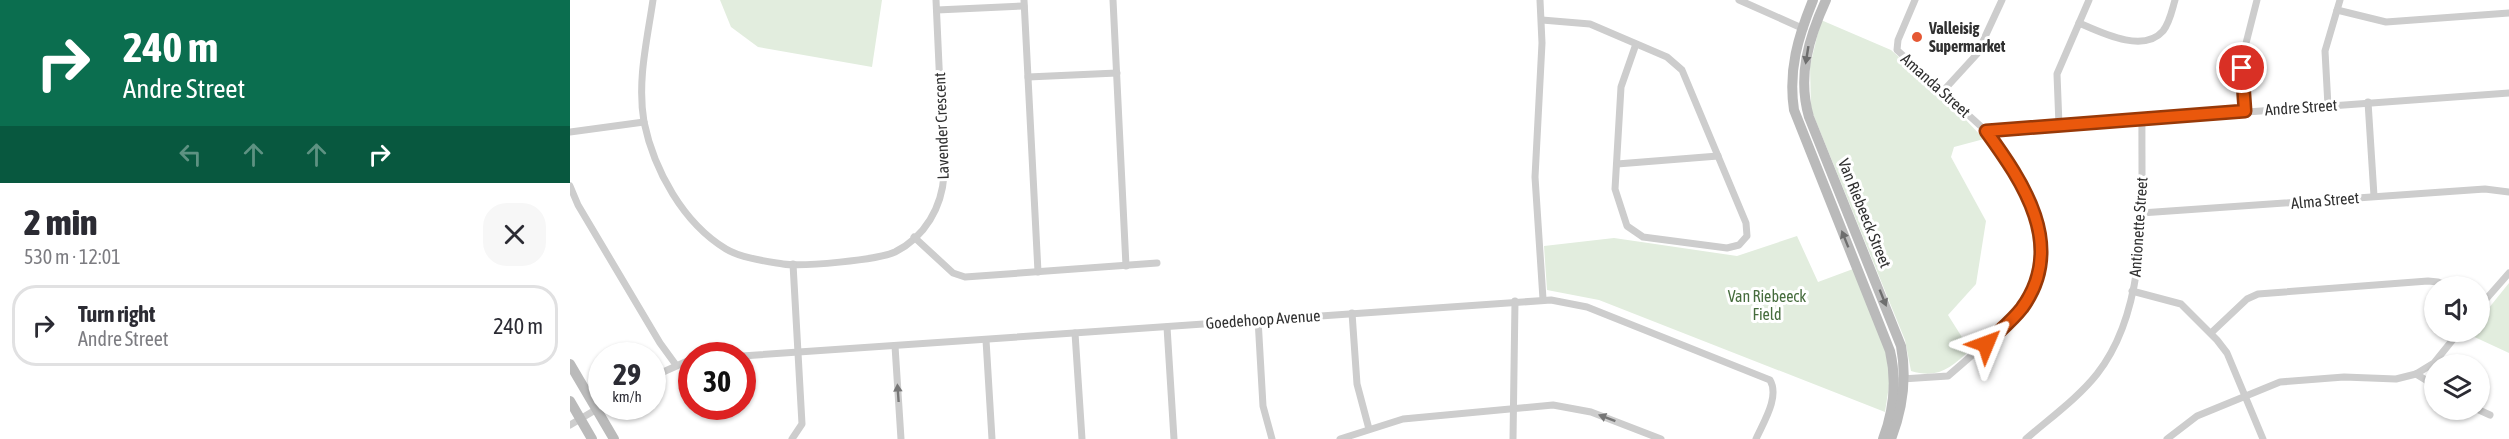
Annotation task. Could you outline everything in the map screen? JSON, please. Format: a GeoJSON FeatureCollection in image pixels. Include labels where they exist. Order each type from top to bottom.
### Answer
{"type":"FeatureCollection","features":[{"type":"Feature","properties":{"kind":"street","name":"Lavender Crescent"},"geometry":{"type":"LineString","coordinates":[[653,0],[642,67],[641,90],[644,122],[663,177],[686,212],[704,232],[734,252],[793,264],[879,257],[897,251],[914,237],[934,214],[944,184],[936,0]]}},
{"type":"Feature","properties":{"kind":"street"},"geometry":{"type":"LineString","coordinates":[[1113,0],[1126,266]]}},
{"type":"Feature","properties":{"kind":"street"},"geometry":{"type":"LineString","coordinates":[[1540,0],[1542,20],[1536,185],[1543,299]]}},
{"type":"Feature","properties":{"kind":"street"},"geometry":{"type":"LineString","coordinates":[[1739,0],[1807,30]]}},
{"type":"Feature","properties":{"kind":"street","name":"Van Riebeeck Street"},"geometry":{"type":"LineString","coordinates":[[1813,0],[1807,30],[1804,74],[1808,112],[1896,330],[1903,356],[1894,398],[1890,438]]}},
{"type":"Feature","properties":{"kind":"street","name":"Van Riebeeck Street"},"geometry":{"type":"LineString","coordinates":[[1807,30],[1826,0]]}},
{"type":"Feature","properties":{"kind":"street","name":"Amanda Street"},"geometry":{"type":"LineString","coordinates":[[1899,379],[1934,378],[1952,373],[2022,307],[2037,274],[2042,248],[2035,211],[1986,131],[1944,90],[1898,52],[1896,45],[1915,0]]}},
{"type":"Feature","properties":{"kind":"street"},"geometry":{"type":"LineString","coordinates":[[1944,90],[1977,54],[2002,0]]}},
{"type":"Feature","properties":{"kind":"street"},"geometry":{"type":"LineString","coordinates":[[2059,125],[2057,74],[2089,0]]}},
{"type":"Feature","properties":{"kind":"street"},"geometry":{"type":"LineString","coordinates":[[2079,22],[2116,39],[2144,39],[2156,36],[2164,29],[2175,0]]}},
{"type":"Feature","properties":{"kind":"street"},"geometry":{"type":"LineString","coordinates":[[2245,111],[2242,55],[2257,0]]}},
{"type":"Feature","properties":{"kind":"street"},"geometry":{"type":"LineString","coordinates":[[2328,106],[2325,51],[2340,0]]}},
{"type":"Feature","properties":{"kind":"street"},"geometry":{"type":"LineString","coordinates":[[936,10],[1024,3],[1038,272]]}},
{"type":"Feature","properties":{"kind":"street"},"geometry":{"type":"LineString","coordinates":[[2337,10],[2386,22],[2509,13]]}},
{"type":"Feature","properties":{"kind":"street"},"geometry":{"type":"LineString","coordinates":[[1542,20],[1584,23],[1636,44],[1670,59],[1682,70],[1748,228],[1741,244],[1727,248],[1643,237],[1630,230],[1623,219],[1616,196],[1621,87],[1636,44]]}},
{"type":"Feature","properties":{"kind":"street"},"geometry":{"type":"LineString","coordinates":[[1028,77],[1117,73]]}},
{"type":"Feature","properties":{"kind":"street","name":"Andre Street"},"geometry":{"type":"LineString","coordinates":[[1986,131],[2509,93]]}},
{"type":"Feature","properties":{"kind":"street"},"geometry":{"type":"LineString","coordinates":[[2368,102],[2374,196]]}},
{"type":"Feature","properties":{"kind":"street","name":"Antionette Street"},"geometry":{"type":"LineString","coordinates":[[2026,439],[2090,382],[2101,368],[2123,324],[2139,257],[2142,120]]}},
{"type":"Feature","properties":{"kind":"street"},"geometry":{"type":"LineString","coordinates":[[570,132],[644,122]]}},
{"type":"Feature","properties":{"kind":"street"},"geometry":{"type":"LineString","coordinates":[[1617,164],[1718,156]]}},
{"type":"Feature","properties":{"kind":"street"},"geometry":{"type":"LineString","coordinates":[[570,186],[584,215],[660,343],[676,365],[666,370]]}},
{"type":"Feature","properties":{"kind":"street","name":"Alma Street"},"geometry":{"type":"LineString","coordinates":[[2141,213],[2485,189],[2509,192]]}},
{"type":"Feature","properties":{"kind":"street"},"geometry":{"type":"LineString","coordinates":[[914,237],[961,277],[1157,263]]}},
{"type":"Feature","properties":{"kind":"street"},"geometry":{"type":"LineString","coordinates":[[792,439],[802,424],[793,264]]}},
{"type":"Feature","properties":{"kind":"street"},"geometry":{"type":"LineString","coordinates":[[2490,295],[2509,273]]}},
{"type":"Feature","properties":{"kind":"street"},"geometry":{"type":"LineString","coordinates":[[2211,333],[2247,299],[2258,294],[2424,281]]}},
{"type":"Feature","properties":{"kind":"street"},"geometry":{"type":"LineString","coordinates":[[2132,291],[2181,304],[2211,333],[2227,353],[2264,439]]}},
{"type":"Feature","properties":{"kind":"street","name":"Goedehoop Avenue"},"geometry":{"type":"LineString","coordinates":[[756,355],[1543,299],[1587,307],[1770,380],[1773,398],[1756,439]]}},
{"type":"Feature","properties":{"kind":"street"},"geometry":{"type":"LineString","coordinates":[[1514,439],[1515,301]]}},
{"type":"Feature","properties":{"kind":"street"},"geometry":{"type":"LineString","coordinates":[[1352,313],[1358,388],[1369,429]]}},
{"type":"Feature","properties":{"kind":"street"},"geometry":{"type":"LineString","coordinates":[[1258,320],[1263,406],[1272,439]]}},
{"type":"Feature","properties":{"kind":"street"},"geometry":{"type":"LineString","coordinates":[[1167,327],[1174,439]]}},
{"type":"Feature","properties":{"kind":"street"},"geometry":{"type":"LineString","coordinates":[[1075,333],[1082,439]]}},
{"type":"Feature","properties":{"kind":"street"},"geometry":{"type":"LineString","coordinates":[[986,340],[992,439]]}},
{"type":"Feature","properties":{"kind":"street"},"geometry":{"type":"LineString","coordinates":[[2167,439],[2191,419],[2246,395],[2292,380],[2344,377],[2396,379],[2416,374],[2434,363],[2451,342]]}},
{"type":"Feature","properties":{"kind":"street"},"geometry":{"type":"LineString","coordinates":[[895,346],[901,439]]}},
{"type":"Feature","properties":{"kind":"street"},"geometry":{"type":"LineString","coordinates":[[570,364],[588,391]]}},
{"type":"Feature","properties":{"kind":"street"},"geometry":{"type":"LineString","coordinates":[[2416,374],[2424,379]]}},
{"type":"Feature","properties":{"kind":"street"},"geometry":{"type":"LineString","coordinates":[[570,401],[592,439]]}},
{"type":"Feature","properties":{"kind":"street"},"geometry":{"type":"LineString","coordinates":[[1340,439],[1403,419],[1553,405],[1581,409],[1661,439]]}},
{"type":"Feature","properties":{"kind":"street"},"geometry":{"type":"LineString","coordinates":[[570,425],[588,414]]}},
{"type":"Feature","properties":{"kind":"street"},"geometry":{"type":"LineString","coordinates":[[605,420],[614,439]]}},
{"type":"Feature","properties":{"kind":"green space"},"geometry":{"type":"Polygon","coordinates":[[[720,0],[882,0],[872,67],[758,47],[731,27],[720,0]]]}},
{"type":"Feature","properties":{"kind":"green space"},"geometry":{"type":"Polygon","coordinates":[[[1821,20],[1891,50],[1941,94],[1984,139],[1954,147],[1951,157],[1986,221],[1976,284],[1948,315],[1970,350],[1950,367],[1937,373],[1911,371],[1905,340],[1811,109],[1810,66],[1821,20]]]}},
{"type":"Feature","properties":{"kind":"green space","name":"Van Riebeeck Field"},"geometry":{"type":"Polygon","coordinates":[[[1797,236],[1818,282],[1853,269],[1886,352],[1890,379],[1885,412],[1599,300],[1547,290],[1544,246],[1614,238],[1737,256],[1797,236]]]}},
{"type":"Feature","properties":{"kind":"green space"},"geometry":{"type":"Polygon","coordinates":[[[2509,283],[2509,353],[2485,342],[2490,342],[2490,307],[2509,283]]]}},
{"type":"Feature","properties":{"kind":"place","name":"Valleisig Supermarket"},"geometry":{"type":"Point","coordinates":[1917,37]}},
{"type":"Feature","properties":{"kind":"route"},"geometry":{"type":"LineString","coordinates":[[1986,344],[2022,307],[2032,289],[2042,248],[2035,211],[1986,131],[2245,111],[2242,68]]}}]}
